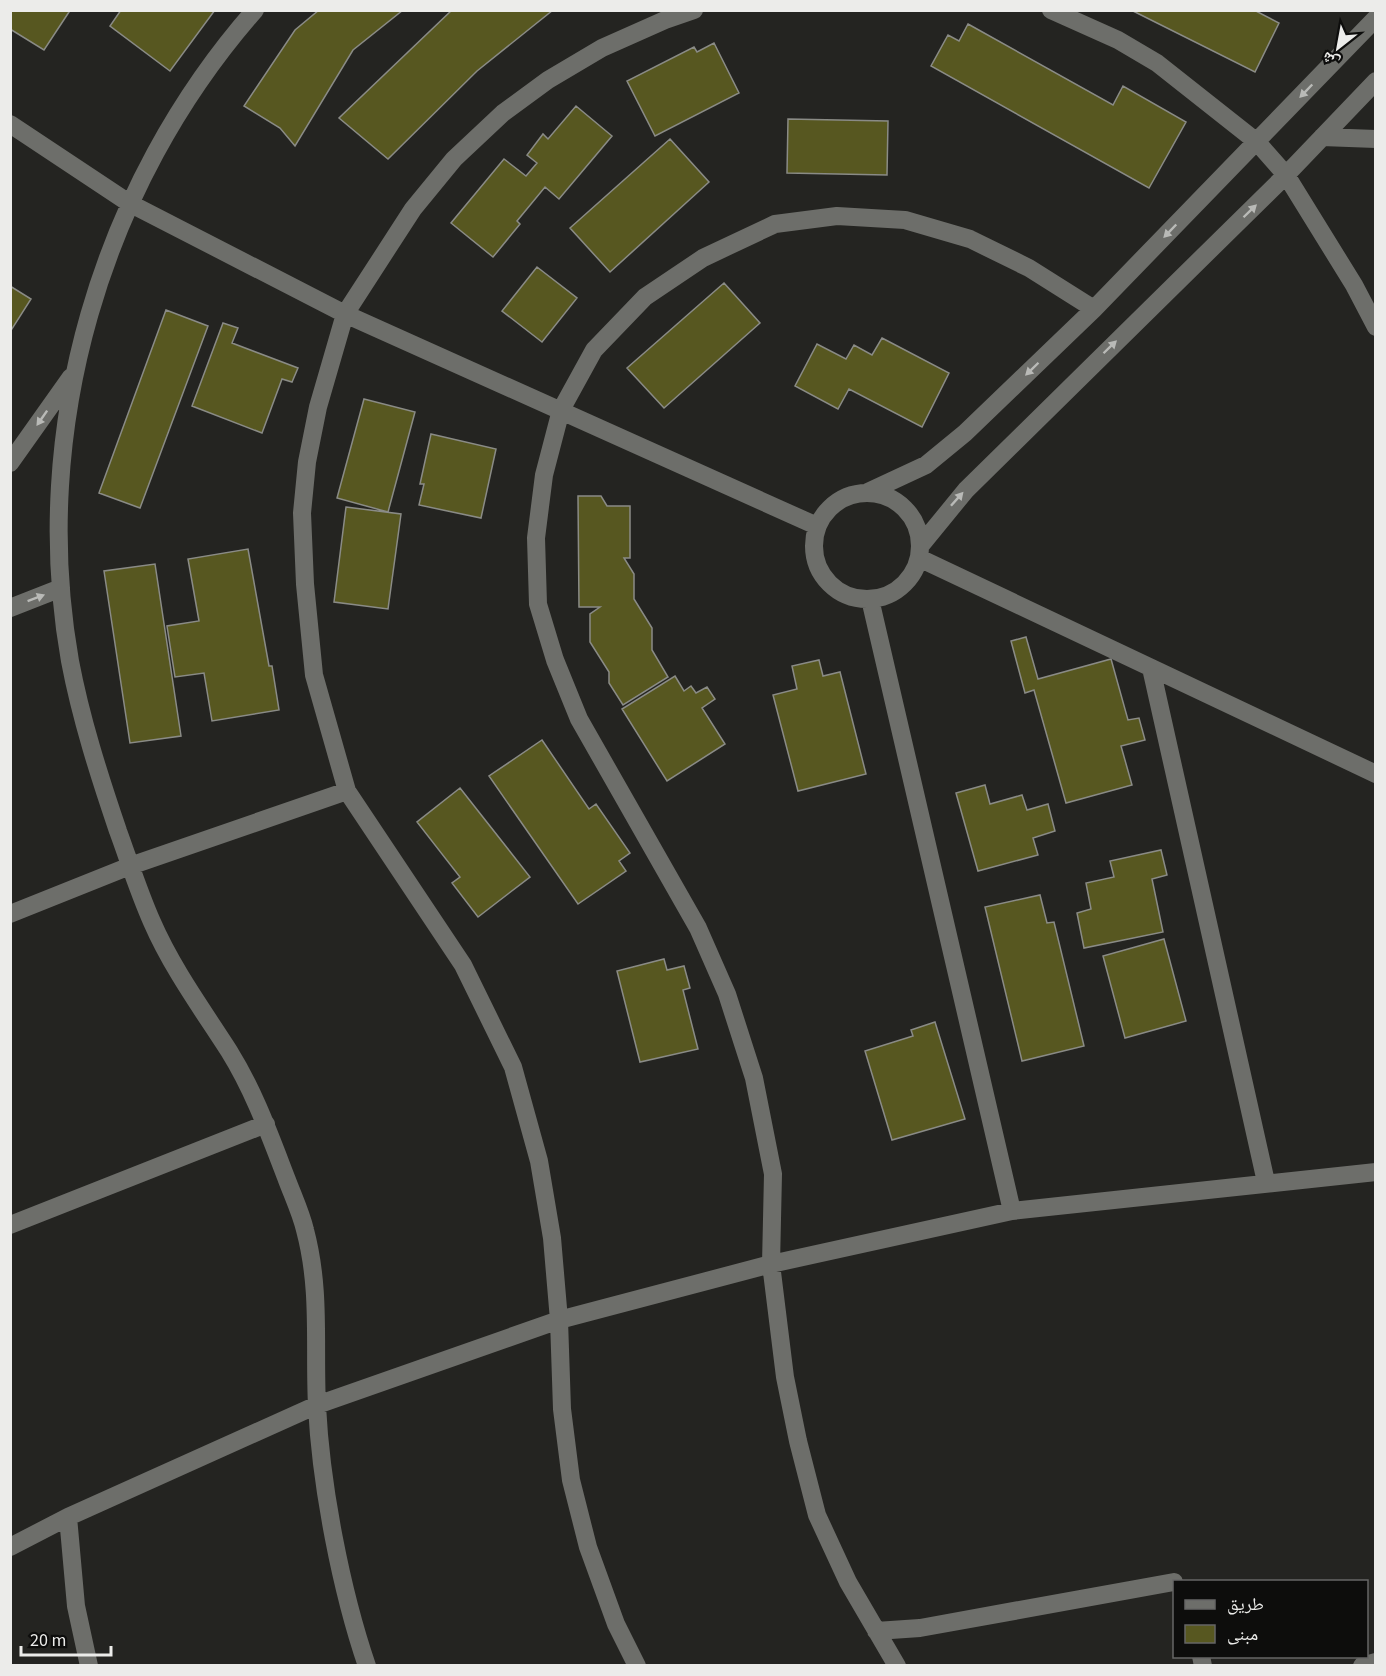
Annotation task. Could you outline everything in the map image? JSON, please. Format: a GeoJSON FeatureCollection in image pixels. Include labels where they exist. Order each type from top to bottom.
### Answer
{"type":"FeatureCollection","features":[{"type":"Feature","properties":{"kind":"street"},"geometry":{"type":"LineString","coordinates":[[255,10],[224,45],[172,121],[129,203],[97,286],[74,373],[63,444],[59,516],[62,588],[70,658],[85,728],[130,866],[152,924],[189,990],[232,1056],[266,1124],[305,1229],[318,1313],[317,1405],[335,1534],[353,1624],[367,1665]]}},
{"type":"Feature","properties":{"kind":"street"},"geometry":{"type":"LineString","coordinates":[[637,1665],[616,1624],[588,1547],[571,1480],[562,1409],[559,1320],[552,1239],[539,1161],[513,1066],[463,965],[347,791],[314,675],[305,584],[302,513],[307,462],[318,407],[345,314],[413,209],[454,159],[503,113],[548,80],[602,48],[665,20],[694,10]]}},
{"type":"Feature","properties":{"kind":"street"},"geometry":{"type":"LineString","coordinates":[[1051,10],[1118,40],[1156,63],[1257,142],[1286,175],[1354,285],[1376,327]]}},
{"type":"Feature","properties":{"kind":"street"},"geometry":{"type":"LineString","coordinates":[[1376,18],[1094,309],[946,450],[926,465],[868,492],[838,501],[826,511],[817,526],[814,541],[816,560],[823,576],[836,589],[852,597],[870,599],[892,593],[909,579],[920,552],[974,481],[1286,175],[1376,81]]}},
{"type":"Feature","properties":{"kind":"street"},"geometry":{"type":"LineString","coordinates":[[10,124],[129,203],[345,314],[817,526]]}},
{"type":"Feature","properties":{"kind":"street"},"geometry":{"type":"LineString","coordinates":[[1322,137],[1376,139]]}},
{"type":"Feature","properties":{"kind":"street"},"geometry":{"type":"LineString","coordinates":[[897,1665],[848,1582],[817,1515],[784,1377],[771,1264],[772,1174],[754,1078],[727,994],[698,928],[579,719],[555,660],[538,604],[536,538],[544,475],[561,410],[594,350],[645,297],[703,258],[775,224],[837,216],[905,220],[969,239],[1029,268],[1094,309]]}},
{"type":"Feature","properties":{"kind":"street"},"geometry":{"type":"LineString","coordinates":[[10,463],[74,373]]}},
{"type":"Feature","properties":{"kind":"street"},"geometry":{"type":"LineString","coordinates":[[868,492],[883,495],[899,504],[910,514],[919,531],[920,552]]}},
{"type":"Feature","properties":{"kind":"street"},"geometry":{"type":"LineString","coordinates":[[920,552],[1151,668],[1374,768]]}},
{"type":"Feature","properties":{"kind":"street"},"geometry":{"type":"LineString","coordinates":[[10,608],[62,588]]}},
{"type":"Feature","properties":{"kind":"street"},"geometry":{"type":"LineString","coordinates":[[870,599],[1012,1211]]}},
{"type":"Feature","properties":{"kind":"street"},"geometry":{"type":"LineString","coordinates":[[1151,668],[1266,1182]]}},
{"type":"Feature","properties":{"kind":"street"},"geometry":{"type":"LineString","coordinates":[[10,914],[130,866],[347,791]]}},
{"type":"Feature","properties":{"kind":"street"},"geometry":{"type":"LineString","coordinates":[[10,1225],[266,1124]]}},
{"type":"Feature","properties":{"kind":"street"},"geometry":{"type":"LineString","coordinates":[[10,1546],[68,1517],[317,1405],[559,1320],[771,1264],[1012,1211],[1376,1172]]}},
{"type":"Feature","properties":{"kind":"street"},"geometry":{"type":"LineString","coordinates":[[68,1517],[76,1606],[89,1665]]}},
{"type":"Feature","properties":{"kind":"street"},"geometry":{"type":"LineString","coordinates":[[876,1631],[920,1628],[1173,1582]]}},
{"type":"Feature","properties":{"kind":"street"},"geometry":{"type":"LineString","coordinates":[[1362,1665],[1376,1662]]}},
{"type":"Feature","properties":{"kind":"building"},"geometry":{"type":"Polygon","coordinates":[[[10,10],[67,10],[69,12],[44,50],[10,29],[10,10]]]}},
{"type":"Feature","properties":{"kind":"building"},"geometry":{"type":"Polygon","coordinates":[[[121,10],[215,10],[170,71],[110,26],[121,10]]]}},
{"type":"Feature","properties":{"kind":"building"},"geometry":{"type":"Polygon","coordinates":[[[319,10],[403,10],[353,50],[295,146],[280,128],[244,106],[295,30],[319,10]]]}},
{"type":"Feature","properties":{"kind":"building"},"geometry":{"type":"Polygon","coordinates":[[[452,10],[553,10],[477,71],[388,159],[339,118],[452,10]]]}},
{"type":"Feature","properties":{"kind":"building"},"geometry":{"type":"Polygon","coordinates":[[[1131,10],[1254,10],[1279,23],[1255,72],[1131,10]]]}},
{"type":"Feature","properties":{"kind":"building"},"geometry":{"type":"Polygon","coordinates":[[[968,24],[1113,105],[1123,86],[1186,122],[1149,188],[931,66],[948,35],[959,41],[968,24]]]}},
{"type":"Feature","properties":{"kind":"building"},"geometry":{"type":"Polygon","coordinates":[[[714,43],[739,93],[655,136],[627,81],[694,47],[697,52],[714,43]]]}},
{"type":"Feature","properties":{"kind":"building"},"geometry":{"type":"Polygon","coordinates":[[[576,106],[612,136],[559,199],[545,187],[517,221],[520,224],[493,257],[451,223],[504,159],[526,176],[537,163],[527,155],[543,134],[548,139],[576,106]]]}},
{"type":"Feature","properties":{"kind":"building"},"geometry":{"type":"Polygon","coordinates":[[[788,119],[888,121],[887,175],[787,173],[788,119]]]}},
{"type":"Feature","properties":{"kind":"building"},"geometry":{"type":"Polygon","coordinates":[[[670,139],[709,182],[610,272],[570,228],[670,139]]]}},
{"type":"Feature","properties":{"kind":"building"},"geometry":{"type":"Polygon","coordinates":[[[537,267],[577,298],[542,342],[502,311],[537,267]]]}},
{"type":"Feature","properties":{"kind":"building"},"geometry":{"type":"Polygon","coordinates":[[[724,283],[760,323],[664,408],[627,368],[724,283]]]}},
{"type":"Feature","properties":{"kind":"building"},"geometry":{"type":"Polygon","coordinates":[[[10,286],[31,299],[10,332],[10,286]]]}},
{"type":"Feature","properties":{"kind":"building"},"geometry":{"type":"Polygon","coordinates":[[[166,310],[208,326],[140,508],[99,493],[166,310]]]}},
{"type":"Feature","properties":{"kind":"building"},"geometry":{"type":"Polygon","coordinates":[[[223,323],[238,328],[232,343],[298,368],[292,382],[282,379],[262,433],[192,406],[223,323]]]}},
{"type":"Feature","properties":{"kind":"building"},"geometry":{"type":"Polygon","coordinates":[[[882,338],[949,373],[922,427],[849,389],[838,409],[795,386],[817,344],[846,359],[854,345],[872,355],[882,338]]]}},
{"type":"Feature","properties":{"kind":"building"},"geometry":{"type":"Polygon","coordinates":[[[364,399],[415,412],[388,512],[337,498],[364,399]]]}},
{"type":"Feature","properties":{"kind":"building"},"geometry":{"type":"Polygon","coordinates":[[[431,434],[496,449],[481,518],[419,505],[424,484],[420,484],[431,434]]]}},
{"type":"Feature","properties":{"kind":"building"},"geometry":{"type":"Polygon","coordinates":[[[578,496],[601,496],[607,506],[630,506],[630,558],[624,558],[634,574],[634,599],[652,628],[652,650],[668,677],[623,705],[609,683],[609,672],[590,642],[590,614],[600,607],[579,607],[578,496]]]}},
{"type":"Feature","properties":{"kind":"building"},"geometry":{"type":"Polygon","coordinates":[[[346,507],[401,514],[388,609],[334,602],[346,507]]]}},
{"type":"Feature","properties":{"kind":"building"},"geometry":{"type":"Polygon","coordinates":[[[248,549],[279,710],[212,721],[204,673],[175,677],[167,626],[199,621],[188,559],[248,549]]]}},
{"type":"Feature","properties":{"kind":"building"},"geometry":{"type":"Polygon","coordinates":[[[155,564],[181,736],[130,743],[104,571],[155,564]]]}},
{"type":"Feature","properties":{"kind":"building"},"geometry":{"type":"Polygon","coordinates":[[[1026,637],[1038,679],[1111,659],[1128,720],[1139,718],[1145,740],[1121,746],[1132,785],[1066,803],[1034,690],[1025,693],[1011,641],[1026,637]]]}},
{"type":"Feature","properties":{"kind":"building"},"geometry":{"type":"Polygon","coordinates":[[[819,660],[823,676],[840,672],[866,774],[798,791],[773,695],[797,689],[792,666],[819,660]]]}},
{"type":"Feature","properties":{"kind":"building"},"geometry":{"type":"Polygon","coordinates":[[[675,676],[684,691],[691,686],[696,693],[707,687],[715,699],[702,708],[725,744],[667,781],[622,709],[675,676]]]}},
{"type":"Feature","properties":{"kind":"building"},"geometry":{"type":"Polygon","coordinates":[[[542,740],[589,809],[596,804],[630,853],[619,861],[626,871],[578,904],[489,776],[542,740]]]}},
{"type":"Feature","properties":{"kind":"building"},"geometry":{"type":"Polygon","coordinates":[[[985,785],[990,804],[1022,795],[1027,810],[1048,804],[1055,831],[1033,838],[1038,855],[978,871],[956,793],[985,785]]]}},
{"type":"Feature","properties":{"kind":"building"},"geometry":{"type":"Polygon","coordinates":[[[460,788],[530,877],[478,917],[452,883],[460,877],[417,822],[460,788]]]}},
{"type":"Feature","properties":{"kind":"building"},"geometry":{"type":"Polygon","coordinates":[[[1161,850],[1167,875],[1152,879],[1163,932],[1084,948],[1077,913],[1091,909],[1086,883],[1114,877],[1110,861],[1161,850]]]}},
{"type":"Feature","properties":{"kind":"building"},"geometry":{"type":"Polygon","coordinates":[[[1040,895],[1047,923],[1054,922],[1084,1046],[1022,1061],[985,907],[1040,895]]]}},
{"type":"Feature","properties":{"kind":"building"},"geometry":{"type":"Polygon","coordinates":[[[1164,939],[1186,1021],[1125,1038],[1103,956],[1164,939]]]}},
{"type":"Feature","properties":{"kind":"building"},"geometry":{"type":"Polygon","coordinates":[[[664,959],[667,970],[684,966],[690,988],[683,990],[698,1049],[640,1062],[617,971],[664,959]]]}},
{"type":"Feature","properties":{"kind":"building"},"geometry":{"type":"Polygon","coordinates":[[[935,1022],[965,1119],[892,1140],[865,1051],[913,1036],[911,1030],[935,1022]]]}}]}
